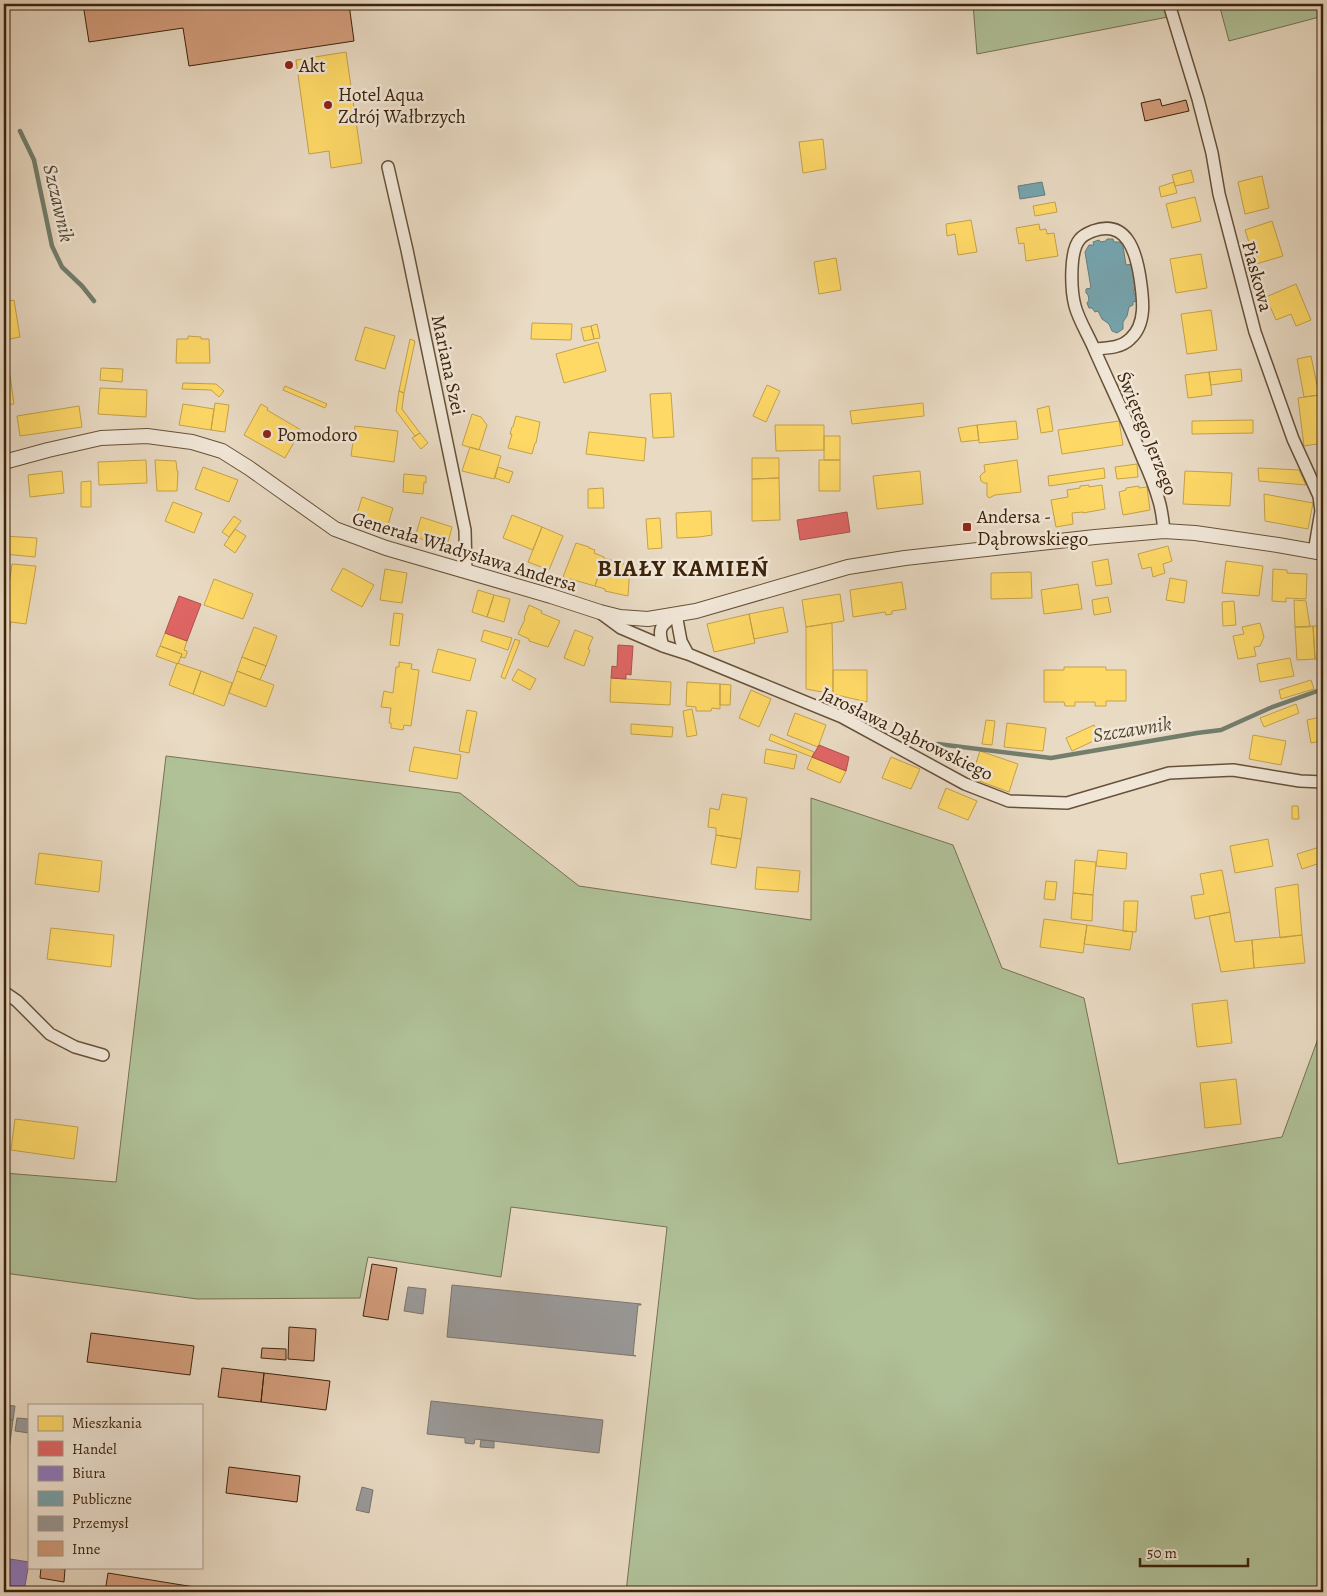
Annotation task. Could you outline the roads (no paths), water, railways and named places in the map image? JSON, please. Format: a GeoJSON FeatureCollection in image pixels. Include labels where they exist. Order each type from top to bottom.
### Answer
{"type":"FeatureCollection","features":[{"type":"Feature","properties":{"kind":"street","name":"Piaskowa"},"geometry":{"type":"LineString","coordinates":[[1169,4],[1198,99],[1212,153],[1218,194],[1255,332],[1293,439],[1319,496],[1321,511],[1319,553]]}},
{"type":"Feature","properties":{"kind":"street","name":"Mariana Szei"},"geometry":{"type":"LineString","coordinates":[[388,167],[465,530],[466,571]]}},
{"type":"Feature","properties":{"kind":"street","name":"Świętego Jerzego"},"geometry":{"type":"LineString","coordinates":[[1094,349],[1115,347],[1130,340],[1141,320],[1144,302],[1136,254],[1123,234],[1113,229],[1100,229],[1088,233],[1079,240],[1072,264],[1075,306],[1094,349],[1124,413],[1147,468],[1159,502],[1164,531]]}},
{"type":"Feature","properties":{"kind":"street","name":"Generała Władysława Andersa"},"geometry":{"type":"LineString","coordinates":[[4,462],[101,438],[147,436],[192,442],[222,451],[335,529],[386,548],[600,612],[620,617],[648,619],[696,611],[858,566],[963,551],[1164,531],[1228,537],[1319,553]]}},
{"type":"Feature","properties":{"kind":"street","name":"Jarosława Dąbrowskiego"},"geometry":{"type":"LineString","coordinates":[[600,612],[621,628],[842,717],[965,784],[1009,800],[1067,803],[1169,773],[1233,770],[1300,781],[1323,782]]}},
{"type":"Feature","properties":{"kind":"street"},"geometry":{"type":"LineString","coordinates":[[663,646],[659,632],[661,626],[676,614],[681,641],[688,654]]}},
{"type":"Feature","properties":{"kind":"street"},"geometry":{"type":"LineString","coordinates":[[4,992],[17,1001],[50,1034],[75,1046],[103,1055]]}},
{"type":"Feature","properties":{"kind":"waterway","name":"Szczawnik"},"geometry":{"type":"LineString","coordinates":[[20,131],[34,160],[52,246],[62,267],[82,286],[94,301]]}},
{"type":"Feature","properties":{"kind":"waterway","name":"Szczawnik"},"geometry":{"type":"LineString","coordinates":[[938,744],[1051,758],[1221,730],[1270,708],[1323,689]]}},
{"type":"Feature","properties":{"kind":"place","name":"Akt"},"geometry":{"type":"Point","coordinates":[289,65]}},
{"type":"Feature","properties":{"kind":"place","name":"Hotel Aqua Zdrój Wałbrzych"},"geometry":{"type":"Point","coordinates":[328,105]}},
{"type":"Feature","properties":{"kind":"place","name":"Pomodoro"},"geometry":{"type":"Point","coordinates":[267,434]}},
{"type":"Feature","properties":{"kind":"place","name":"Andersa - Dąbrowskiego"},"geometry":{"type":"Point","coordinates":[967,527]}},
{"type":"Feature","properties":{"kind":"district","name":"BIAŁY KAMIEŃ"},"geometry":{"type":"Point","coordinates":[683,568]}}]}
